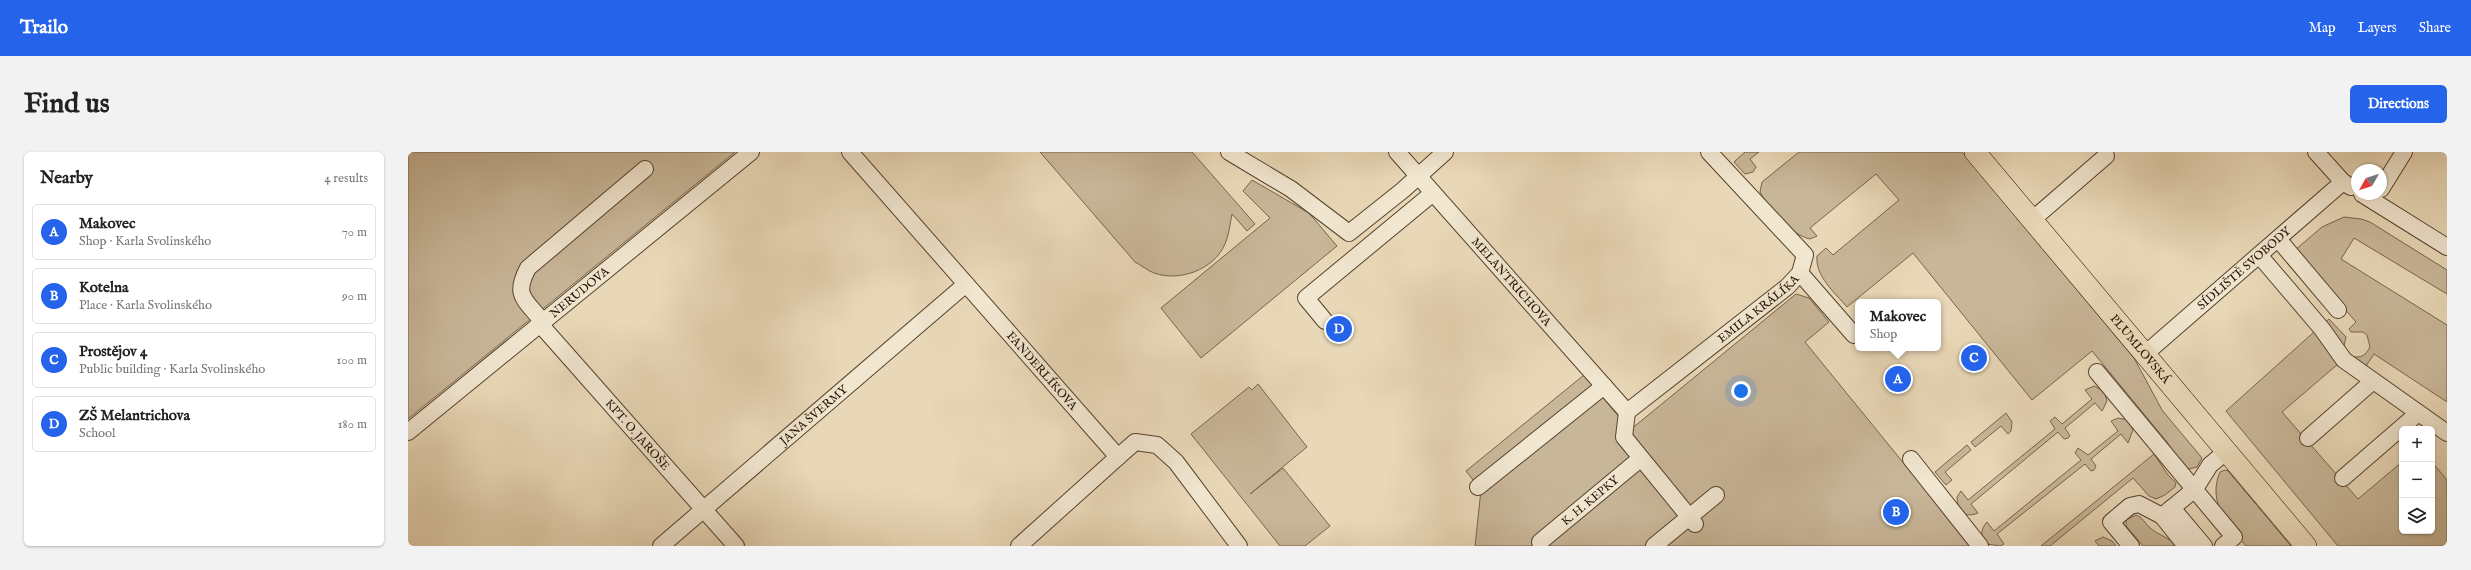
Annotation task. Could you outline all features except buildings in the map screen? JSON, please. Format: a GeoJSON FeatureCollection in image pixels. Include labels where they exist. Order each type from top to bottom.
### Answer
{"type":"FeatureCollection","features":[{"type":"Feature","properties":{"kind":"main road","name":"PLUMLOVSKÁ"},"geometry":{"type":"LineString","coordinates":[[1975,152],[2306,546]]}},
{"type":"Feature","properties":{"kind":"street","name":"NERUDOVA"},"geometry":{"type":"LineString","coordinates":[[408,432],[751,152]]}},
{"type":"Feature","properties":{"kind":"street","name":"FANDERLÍKOVA"},"geometry":{"type":"LineString","coordinates":[[850,152],[1118,457]]}},
{"type":"Feature","properties":{"kind":"street"},"geometry":{"type":"LineString","coordinates":[[1229,152],[1291,189],[1350,233],[1419,176],[1445,152]]}},
{"type":"Feature","properties":{"kind":"street","name":"MELANTRICHOVA"},"geometry":{"type":"LineString","coordinates":[[1397,152],[1627,412]]}},
{"type":"Feature","properties":{"kind":"street","name":"EMILA KRÁLÍKA"},"geometry":{"type":"LineString","coordinates":[[1627,412],[1787,287],[1800,273],[1805,254],[1709,152]]}},
{"type":"Feature","properties":{"kind":"street"},"geometry":{"type":"LineString","coordinates":[[2316,152],[2343,182],[2351,187]]}},
{"type":"Feature","properties":{"kind":"street"},"geometry":{"type":"LineString","coordinates":[[2387,175],[2404,152]]}},
{"type":"Feature","properties":{"kind":"street"},"geometry":{"type":"LineString","coordinates":[[2032,220],[2106,156]]}},
{"type":"Feature","properties":{"kind":"street","name":"KPT. O. JAROŠE"},"geometry":{"type":"LineString","coordinates":[[645,169],[528,268],[520,282],[521,295],[541,322],[736,546]]}},
{"type":"Feature","properties":{"kind":"street","name":"SÍDLIŠTĚ SVOBODY"},"geometry":{"type":"LineString","coordinates":[[2145,354],[2343,182]]}},
{"type":"Feature","properties":{"kind":"street"},"geometry":{"type":"LineString","coordinates":[[1325,321],[1306,298],[1433,193]]}},
{"type":"Feature","properties":{"kind":"street"},"geometry":{"type":"LineString","coordinates":[[2381,200],[2447,247]]}},
{"type":"Feature","properties":{"kind":"street"},"geometry":{"type":"LineString","coordinates":[[2278,239],[2338,310]]}},
{"type":"Feature","properties":{"kind":"street"},"geometry":{"type":"LineString","coordinates":[[2259,255],[2322,329],[2344,360],[2417,414],[2447,433]]}},
{"type":"Feature","properties":{"kind":"street"},"geometry":{"type":"LineString","coordinates":[[1800,273],[1854,336]]}},
{"type":"Feature","properties":{"kind":"street","name":"JANA ŠVERMY"},"geometry":{"type":"LineString","coordinates":[[662,546],[966,284]]}},
{"type":"Feature","properties":{"kind":"street"},"geometry":{"type":"LineString","coordinates":[[2097,372],[2148,434],[2190,492],[2234,537],[2224,545]]}},
{"type":"Feature","properties":{"kind":"street"},"geometry":{"type":"LineString","coordinates":[[2308,438],[2373,381]]}},
{"type":"Feature","properties":{"kind":"street"},"geometry":{"type":"LineString","coordinates":[[1478,487],[1604,386]]}},
{"type":"Feature","properties":{"kind":"street"},"geometry":{"type":"LineString","coordinates":[[1627,412],[1624,437],[1640,459],[1692,521]]}},
{"type":"Feature","properties":{"kind":"street"},"geometry":{"type":"LineString","coordinates":[[2343,478],[2417,414]]}},
{"type":"Feature","properties":{"kind":"street"},"geometry":{"type":"LineString","coordinates":[[1019,546],[1135,442],[1157,445],[1176,462],[1239,546]]}},
{"type":"Feature","properties":{"kind":"street"},"geometry":{"type":"LineString","coordinates":[[2167,512],[2190,492],[2210,465],[2227,451]]}},
{"type":"Feature","properties":{"kind":"street","name":"K. H. KEPKY"},"geometry":{"type":"LineString","coordinates":[[1540,542],[1640,459]]}},
{"type":"Feature","properties":{"kind":"street"},"geometry":{"type":"LineString","coordinates":[[1911,459],[1980,546]]}},
{"type":"Feature","properties":{"kind":"street"},"geometry":{"type":"LineString","coordinates":[[1654,546],[1692,521],[1716,495]]}},
{"type":"Feature","properties":{"kind":"street"},"geometry":{"type":"LineString","coordinates":[[2131,546],[2111,522],[2130,506],[2139,504],[2167,512],[2204,546]]}},
{"type":"Feature","properties":{"kind":"street"},"geometry":{"type":"LineString","coordinates":[[2167,512],[2186,546]]}},
{"type":"Feature","properties":{"kind":"shaded area"},"geometry":{"type":"Polygon","coordinates":[[[408,152],[735,152],[408,419],[408,152]]]}},
{"type":"Feature","properties":{"kind":"shaded area"},"geometry":{"type":"Polygon","coordinates":[[[1040,152],[1192,152],[1255,224],[1247,231],[1232,214],[1225,244],[1213,261],[1195,272],[1185,275],[1174,276],[1154,273],[1135,262],[1040,152]]]}},
{"type":"Feature","properties":{"kind":"shaded area"},"geometry":{"type":"Polygon","coordinates":[[[1745,152],[1759,152],[1750,159],[1756,167],[1753,172],[1745,174],[1734,162],[1745,152]]]}},
{"type":"Feature","properties":{"kind":"shaded area"},"geometry":{"type":"Polygon","coordinates":[[[1799,152],[1962,152],[2134,358],[2162,410],[2202,458],[2197,467],[2189,469],[2182,466],[2167,442],[2092,351],[2032,400],[1913,253],[1847,307],[1822,277],[1817,263],[1817,256],[1826,248],[1833,255],[1899,200],[1876,174],[1810,228],[1817,236],[1810,239],[1803,237],[1788,227],[1775,214],[1760,192],[1762,182],[1799,152]]]}},
{"type":"Feature","properties":{"kind":"shaded area"},"geometry":{"type":"Polygon","coordinates":[[[1252,180],[1309,213],[1337,246],[1201,358],[1161,308],[1270,218],[1243,191],[1252,180]]]}},
{"type":"Feature","properties":{"kind":"shaded area"},"geometry":{"type":"Polygon","coordinates":[[[2344,217],[2361,219],[2370,222],[2447,270],[2447,294],[2354,238],[2341,259],[2447,325],[2447,402],[2374,354],[2366,366],[2351,356],[2360,357],[2367,352],[2370,347],[2367,335],[2363,332],[2351,332],[2349,329],[2356,322],[2294,251],[2322,227],[2344,217]]]}},
{"type":"Feature","properties":{"kind":"shaded area"},"geometry":{"type":"Polygon","coordinates":[[[1796,294],[1809,298],[1829,322],[1805,342],[1971,546],[1475,546],[1481,490],[1466,471],[1584,375],[1630,430],[1796,294]]]}},
{"type":"Feature","properties":{"kind":"shaded area"},"geometry":{"type":"Polygon","coordinates":[[[2329,319],[2346,337],[2344,346],[2324,323],[2329,319]]]}},
{"type":"Feature","properties":{"kind":"shaded area"},"geometry":{"type":"Polygon","coordinates":[[[2314,332],[2338,364],[2282,412],[2358,499],[2399,465],[2399,534],[2435,534],[2435,466],[2447,480],[2447,546],[2338,546],[2226,411],[2314,332]]]}},
{"type":"Feature","properties":{"kind":"shaded area"},"geometry":{"type":"Polygon","coordinates":[[[1258,384],[1307,447],[1250,494],[1283,468],[1330,526],[1305,546],[1280,546],[1191,434],[1249,387],[1252,390],[1258,384]]]}},
{"type":"Feature","properties":{"kind":"shaded area"},"geometry":{"type":"Polygon","coordinates":[[[2094,386],[2104,391],[2107,401],[2102,411],[2095,403],[2065,428],[2070,436],[2068,438],[2064,439],[2058,432],[1971,504],[1978,513],[1969,515],[1962,512],[1957,497],[1961,491],[1968,500],[2055,429],[2050,421],[2055,417],[2062,424],[2092,399],[2085,390],[2094,386]]]}},
{"type":"Feature","properties":{"kind":"shaded area"},"geometry":{"type":"Polygon","coordinates":[[[2006,413],[2012,422],[2011,431],[2008,434],[2001,426],[1975,447],[1971,442],[2006,413]]]}},
{"type":"Feature","properties":{"kind":"shaded area"},"geometry":{"type":"Polygon","coordinates":[[[2118,418],[2128,420],[2133,430],[2128,443],[2121,434],[2091,459],[2096,466],[2094,470],[2091,471],[2085,464],[1997,534],[2004,544],[2000,546],[1987,544],[1983,539],[1982,531],[1987,522],[1994,531],[2081,460],[2075,453],[2078,448],[2088,455],[2118,431],[2111,421],[2118,418]]]}},
{"type":"Feature","properties":{"kind":"shaded area"},"geometry":{"type":"Polygon","coordinates":[[[1967,445],[1971,450],[1945,472],[1952,480],[1946,485],[1935,472],[1967,445]]]}},
{"type":"Feature","properties":{"kind":"shaded area"},"geometry":{"type":"Polygon","coordinates":[[[2154,454],[2168,475],[2176,483],[2175,487],[2165,495],[2156,499],[2149,496],[2133,478],[2050,546],[2041,546],[2154,454]]]}},
{"type":"Feature","properties":{"kind":"shaded area"},"geometry":{"type":"Polygon","coordinates":[[[2225,470],[2228,471],[2291,546],[2246,546],[2226,521],[2218,503],[2216,493],[2217,483],[2220,472],[2225,470]]]}},
{"type":"Feature","properties":{"kind":"shaded area"},"geometry":{"type":"Polygon","coordinates":[[[2136,515],[2150,528],[2170,540],[2176,546],[2143,546],[2126,526],[2126,520],[2136,515]]]}},
{"type":"Feature","properties":{"kind":"shaded area"},"geometry":{"type":"Polygon","coordinates":[[[2103,537],[2112,541],[2116,546],[2099,546],[2095,541],[2103,537]]]}},
{"type":"Feature","properties":{"kind":"place","name":"ZŠ Melantrichova"},"geometry":{"type":"Point","coordinates":[1339,329]}},
{"type":"Feature","properties":{"kind":"place","name":"Prostějov 4"},"geometry":{"type":"Point","coordinates":[1974,358]}},
{"type":"Feature","properties":{"kind":"place","name":"Makovec"},"geometry":{"type":"Point","coordinates":[1898,379]}},
{"type":"Feature","properties":{"kind":"place","name":"Kotelna"},"geometry":{"type":"Point","coordinates":[1896,512]}}]}
